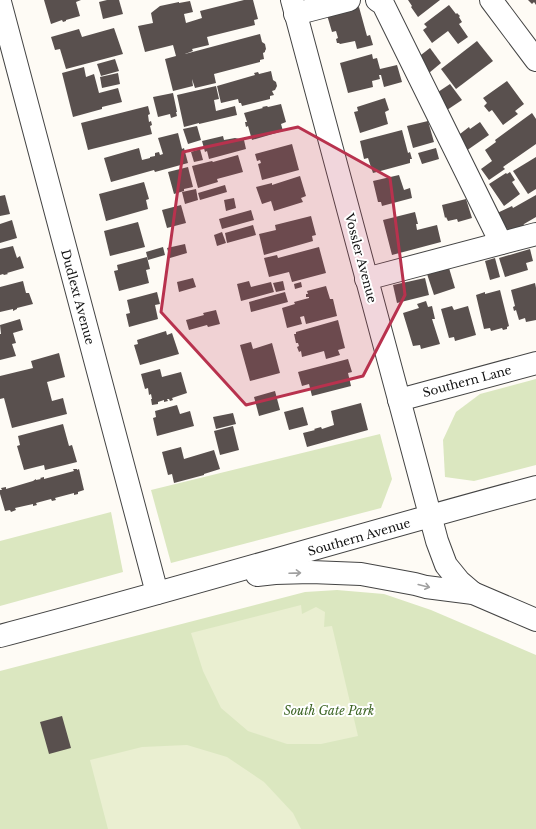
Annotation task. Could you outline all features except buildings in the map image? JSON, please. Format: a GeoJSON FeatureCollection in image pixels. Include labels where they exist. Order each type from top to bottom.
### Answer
{"type":"FeatureCollection","features":[{"type":"Feature","properties":{"kind":"street"},"geometry":{"type":"LineString","coordinates":[[293,7],[349,0]]}},
{"type":"Feature","properties":{"kind":"street"},"geometry":{"type":"LineString","coordinates":[[377,0],[383,4],[500,243]]}},
{"type":"Feature","properties":{"kind":"street"},"geometry":{"type":"LineString","coordinates":[[491,0],[536,60]]}},
{"type":"Feature","properties":{"kind":"street","name":"Dudlext Avenue"},"geometry":{"type":"LineString","coordinates":[[0,2],[157,593]]}},
{"type":"Feature","properties":{"kind":"street","name":"Vossler Avenue"},"geometry":{"type":"LineString","coordinates":[[293,7],[430,516]]}},
{"type":"Feature","properties":{"kind":"street"},"geometry":{"type":"LineString","coordinates":[[366,279],[536,234]]}},
{"type":"Feature","properties":{"kind":"street","name":"Southern Lane"},"geometry":{"type":"LineString","coordinates":[[399,400],[536,363]]}},
{"type":"Feature","properties":{"kind":"street"},"geometry":{"type":"LineString","coordinates":[[430,516],[536,487]]}},
{"type":"Feature","properties":{"kind":"street","name":"Southern Avenue"},"geometry":{"type":"LineString","coordinates":[[0,636],[200,582],[430,516],[446,565],[459,581],[473,593]]}},
{"type":"Feature","properties":{"kind":"street","name":"Southern Avenue"},"geometry":{"type":"LineString","coordinates":[[200,582],[275,573],[311,572],[362,574],[426,587],[473,593],[536,620]]}},
{"type":"Feature","properties":{"kind":"highlighted area"},"geometry":{"type":"Polygon","coordinates":[[[298,127],[390,178],[405,295],[363,376],[246,405],[161,312],[183,152],[298,127]]]}},
{"type":"Feature","properties":{"kind":"green space"},"geometry":{"type":"Polygon","coordinates":[[[536,379],[536,465],[474,481],[445,477],[443,440],[456,412],[480,394],[536,379]]]}},
{"type":"Feature","properties":{"kind":"green space"},"geometry":{"type":"Polygon","coordinates":[[[380,434],[392,479],[381,508],[171,563],[151,490],[380,434]]]}},
{"type":"Feature","properties":{"kind":"green space"},"geometry":{"type":"Polygon","coordinates":[[[111,512],[123,572],[0,606],[0,541],[111,512]]]}},
{"type":"Feature","properties":{"kind":"green space","name":"South Gate Park"},"geometry":{"type":"Polygon","coordinates":[[[337,590],[384,594],[431,610],[536,655],[536,829],[0,829],[0,671],[305,592],[337,590]]]}},
{"type":"Feature","properties":{"kind":"green space"},"geometry":{"type":"Polygon","coordinates":[[[301,605],[302,614],[316,607],[325,612],[324,627],[332,626],[358,736],[321,744],[287,744],[248,731],[221,708],[203,671],[191,633],[301,605]]]}},
{"type":"Feature","properties":{"kind":"green space"},"geometry":{"type":"Polygon","coordinates":[[[187,745],[227,757],[264,782],[293,813],[301,829],[108,829],[90,760],[142,747],[187,745]]]}}]}
